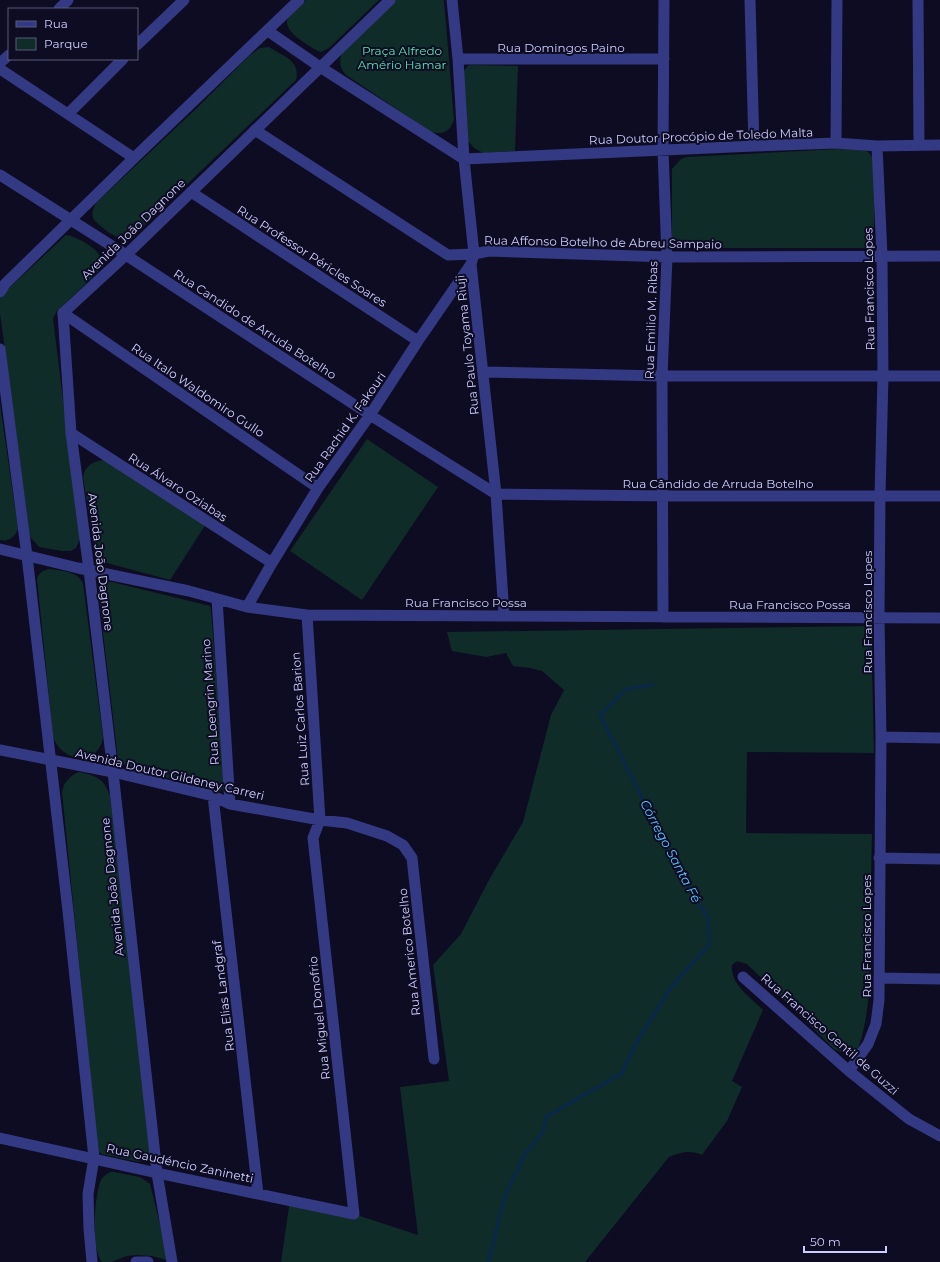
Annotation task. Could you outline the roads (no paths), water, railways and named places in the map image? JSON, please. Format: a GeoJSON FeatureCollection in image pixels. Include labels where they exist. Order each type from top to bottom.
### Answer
{"type":"FeatureCollection","features":[{"type":"Feature","properties":{"kind":"street"},"geometry":{"type":"LineString","coordinates":[[60,8],[68,0]]}},
{"type":"Feature","properties":{"kind":"street"},"geometry":{"type":"LineString","coordinates":[[138,44],[184,0]]}},
{"type":"Feature","properties":{"kind":"street"},"geometry":{"type":"LineString","coordinates":[[2,285],[71,221],[134,158],[299,0]]}},
{"type":"Feature","properties":{"kind":"street","name":"Avenida João Dagnone"},"geometry":{"type":"LineString","coordinates":[[172,1262],[157,1173],[113,772],[71,433],[63,313],[192,192],[390,0]]}},
{"type":"Feature","properties":{"kind":"street","name":"Rua Paulo Toyama Riuji"},"geometry":{"type":"LineString","coordinates":[[452,0],[458,60],[472,259],[496,494],[504,615]]}},
{"type":"Feature","properties":{"kind":"street","name":"Rua Emilio M. Ribas"},"geometry":{"type":"LineString","coordinates":[[663,617],[664,496],[662,376],[666,257],[663,150],[664,0]]}},
{"type":"Feature","properties":{"kind":"street"},"geometry":{"type":"LineString","coordinates":[[750,0],[754,146]]}},
{"type":"Feature","properties":{"kind":"street"},"geometry":{"type":"LineString","coordinates":[[836,143],[837,0]]}},
{"type":"Feature","properties":{"kind":"street"},"geometry":{"type":"LineString","coordinates":[[918,0],[919,145]]}},
{"type":"Feature","properties":{"kind":"street"},"geometry":{"type":"LineString","coordinates":[[268,31],[320,67],[464,159]]}},
{"type":"Feature","properties":{"kind":"street"},"geometry":{"type":"LineString","coordinates":[[0,63],[8,56]]}},
{"type":"Feature","properties":{"kind":"street","name":"Rua Domingos Paino"},"geometry":{"type":"LineString","coordinates":[[458,60],[664,59]]}},
{"type":"Feature","properties":{"kind":"street"},"geometry":{"type":"LineString","coordinates":[[68,114],[122,60]]}},
{"type":"Feature","properties":{"kind":"street"},"geometry":{"type":"LineString","coordinates":[[0,69],[134,158]]}},
{"type":"Feature","properties":{"kind":"street","name":"Rua Affonso Botelho de Abreu Sampaio"},"geometry":{"type":"LineString","coordinates":[[255,130],[448,255],[472,259],[489,252],[666,257],[940,256]]}},
{"type":"Feature","properties":{"kind":"street","name":"Rua Doutor Procópio de Toledo Malta"},"geometry":{"type":"LineString","coordinates":[[464,159],[836,143],[876,146],[940,146]]}},
{"type":"Feature","properties":{"kind":"street","name":"Rua Francisco Lopes"},"geometry":{"type":"LineString","coordinates":[[849,1071],[868,1044],[876,1024],[879,1000],[881,737],[879,617],[880,496],[884,376],[882,256],[876,146]]}},
{"type":"Feature","properties":{"kind":"street","name":"Rua Candido de Arruda Botelho"},"geometry":{"type":"LineString","coordinates":[[0,175],[126,255],[370,415],[496,494]]}},
{"type":"Feature","properties":{"kind":"street","name":"Rua Professor Péricles Soares"},"geometry":{"type":"LineString","coordinates":[[192,192],[418,341]]}},
{"type":"Feature","properties":{"kind":"street","name":"Rua Rachid K. Fakouri"},"geometry":{"type":"LineString","coordinates":[[247,608],[272,563],[318,488],[370,415],[472,259]]}},
{"type":"Feature","properties":{"kind":"street","name":"Rua Italo Waldomiro Gullo"},"geometry":{"type":"LineString","coordinates":[[63,313],[318,488]]}},
{"type":"Feature","properties":{"kind":"street"},"geometry":{"type":"LineString","coordinates":[[0,349],[2,378],[27,556],[51,760],[94,1158],[88,1194],[92,1262]]}},
{"type":"Feature","properties":{"kind":"street"},"geometry":{"type":"LineString","coordinates":[[483,372],[662,376],[940,376]]}},
{"type":"Feature","properties":{"kind":"street","name":"Rua Álvaro Oziabas"},"geometry":{"type":"LineString","coordinates":[[71,433],[272,563]]}},
{"type":"Feature","properties":{"kind":"street","name":"Rua Cândido de Arruda Botelho"},"geometry":{"type":"LineString","coordinates":[[496,494],[664,496],[940,496]]}},
{"type":"Feature","properties":{"kind":"street","name":"Rua Francisco Possa"},"geometry":{"type":"LineString","coordinates":[[0,550],[189,591],[247,608],[307,615],[940,618]]}},
{"type":"Feature","properties":{"kind":"street","name":"Rua Loengrin Marino"},"geometry":{"type":"LineString","coordinates":[[217,599],[230,804]]}},
{"type":"Feature","properties":{"kind":"street","name":"Rua Luiz Carlos Barion"},"geometry":{"type":"LineString","coordinates":[[307,615],[320,820]]}},
{"type":"Feature","properties":{"kind":"street"},"geometry":{"type":"LineString","coordinates":[[881,737],[940,738]]}},
{"type":"Feature","properties":{"kind":"street","name":"Avenida Doutor Gildeney Carreri"},"geometry":{"type":"LineString","coordinates":[[0,750],[113,772],[213,796],[230,804],[320,820],[347,823],[387,836],[403,845]]}},
{"type":"Feature","properties":{"kind":"street","name":"Rua Elias Landgraf"},"geometry":{"type":"LineString","coordinates":[[213,796],[258,1194]]}},
{"type":"Feature","properties":{"kind":"street","name":"Rua Miguel Donofrio"},"geometry":{"type":"LineString","coordinates":[[320,820],[313,838],[354,1214]]}},
{"type":"Feature","properties":{"kind":"street","name":"Rua Americo Botelho"},"geometry":{"type":"LineString","coordinates":[[403,845],[412,858],[434,1060]]}},
{"type":"Feature","properties":{"kind":"street"},"geometry":{"type":"LineString","coordinates":[[879,858],[940,859]]}},
{"type":"Feature","properties":{"kind":"street","name":"Rua Francisco Gentil de Guzzi"},"geometry":{"type":"LineString","coordinates":[[743,977],[849,1071],[909,1118],[940,1136]]}},
{"type":"Feature","properties":{"kind":"street"},"geometry":{"type":"LineString","coordinates":[[879,978],[940,979]]}},
{"type":"Feature","properties":{"kind":"street","name":"Rua Gaudéncio Zaninetti"},"geometry":{"type":"LineString","coordinates":[[0,1138],[157,1173],[354,1214]]}},
{"type":"Feature","properties":{"kind":"street"},"geometry":{"type":"LineString","coordinates":[[136,1262],[148,1262]]}},
{"type":"Feature","properties":{"kind":"waterway","name":"Córrego Santa Fé"},"geometry":{"type":"LineString","coordinates":[[488,1262],[505,1196],[525,1154],[543,1132],[546,1117],[622,1073],[636,1043],[671,987],[709,945],[708,917],[688,888],[600,715],[626,689],[653,685]]}},
{"type":"Feature","properties":{"kind":"park label","name":"Praça Alfredo Amério Hamar"},"geometry":{"type":"Point","coordinates":[402,57]}}]}
